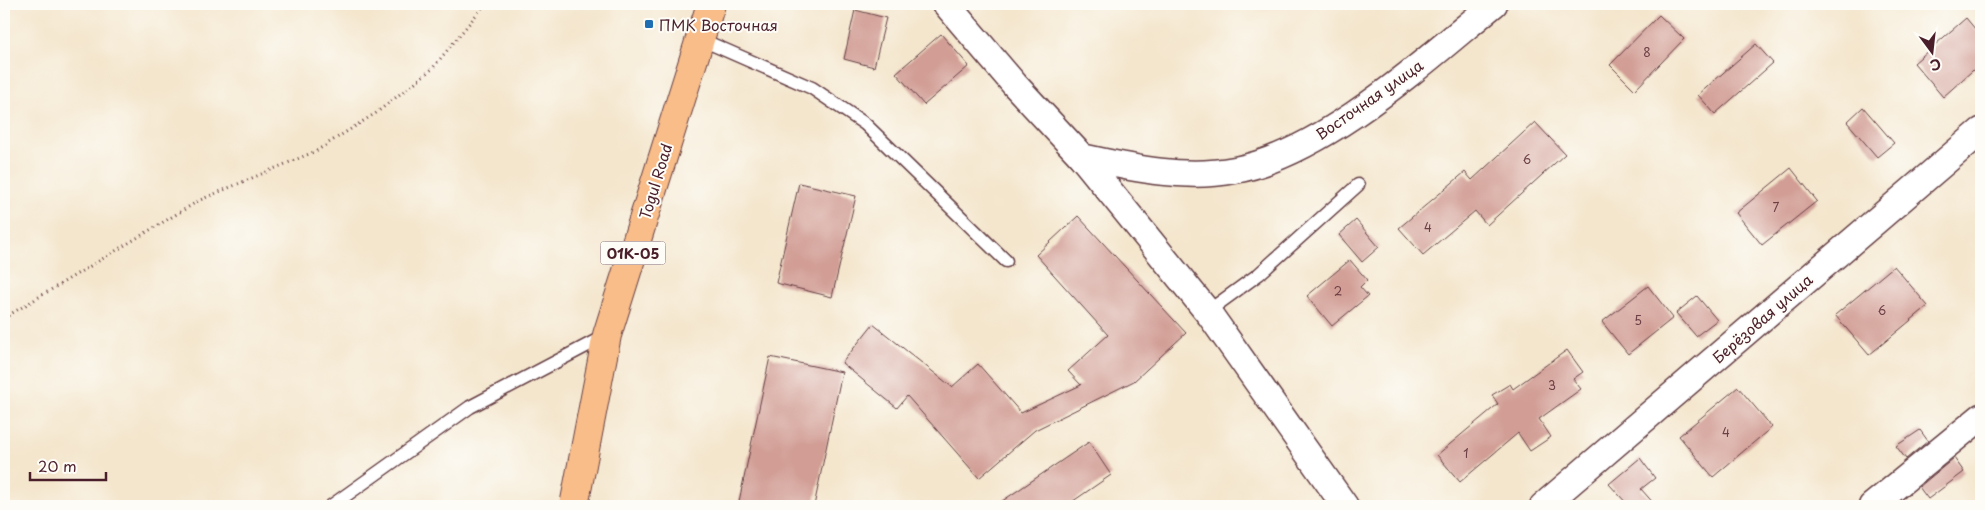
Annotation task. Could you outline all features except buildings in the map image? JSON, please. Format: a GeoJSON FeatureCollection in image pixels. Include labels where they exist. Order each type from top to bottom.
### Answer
{"type":"FeatureCollection","features":[{"type":"Feature","properties":{"kind":"main road","name":"Togul Road"},"geometry":{"type":"LineString","coordinates":[[574,506],[606,335],[711,4]]}},
{"type":"Feature","properties":{"kind":"street"},"geometry":{"type":"LineString","coordinates":[[946,4],[1016,85],[1082,156],[1207,312],[1345,506]]}},
{"type":"Feature","properties":{"kind":"street","name":"Восточная улица"},"geometry":{"type":"LineString","coordinates":[[1082,156],[1153,172],[1201,174],[1236,170],[1272,158],[1305,144],[1353,114],[1399,81],[1494,4]]}},
{"type":"Feature","properties":{"kind":"street","name":"Берёзовая улица"},"geometry":{"type":"LineString","coordinates":[[1543,506],[1981,130]]}},
{"type":"Feature","properties":{"kind":"street"},"geometry":{"type":"LineString","coordinates":[[1872,506],[1981,417]]}},
{"type":"Feature","properties":{"kind":"lane"},"geometry":{"type":"LineString","coordinates":[[700,39],[812,88],[865,124],[1006,261]]}},
{"type":"Feature","properties":{"kind":"lane"},"geometry":{"type":"LineString","coordinates":[[1207,312],[1259,274],[1358,186]]}},
{"type":"Feature","properties":{"kind":"lane"},"geometry":{"type":"LineString","coordinates":[[331,506],[470,407],[606,335]]}},
{"type":"Feature","properties":{"kind":"path"},"geometry":{"type":"LineString","coordinates":[[4,318],[200,200],[316,151],[376,113],[432,69],[485,4]]}},
{"type":"Feature","properties":{"kind":"place","name":"ПМК Восточная"},"geometry":{"type":"Point","coordinates":[649,24]}}]}
